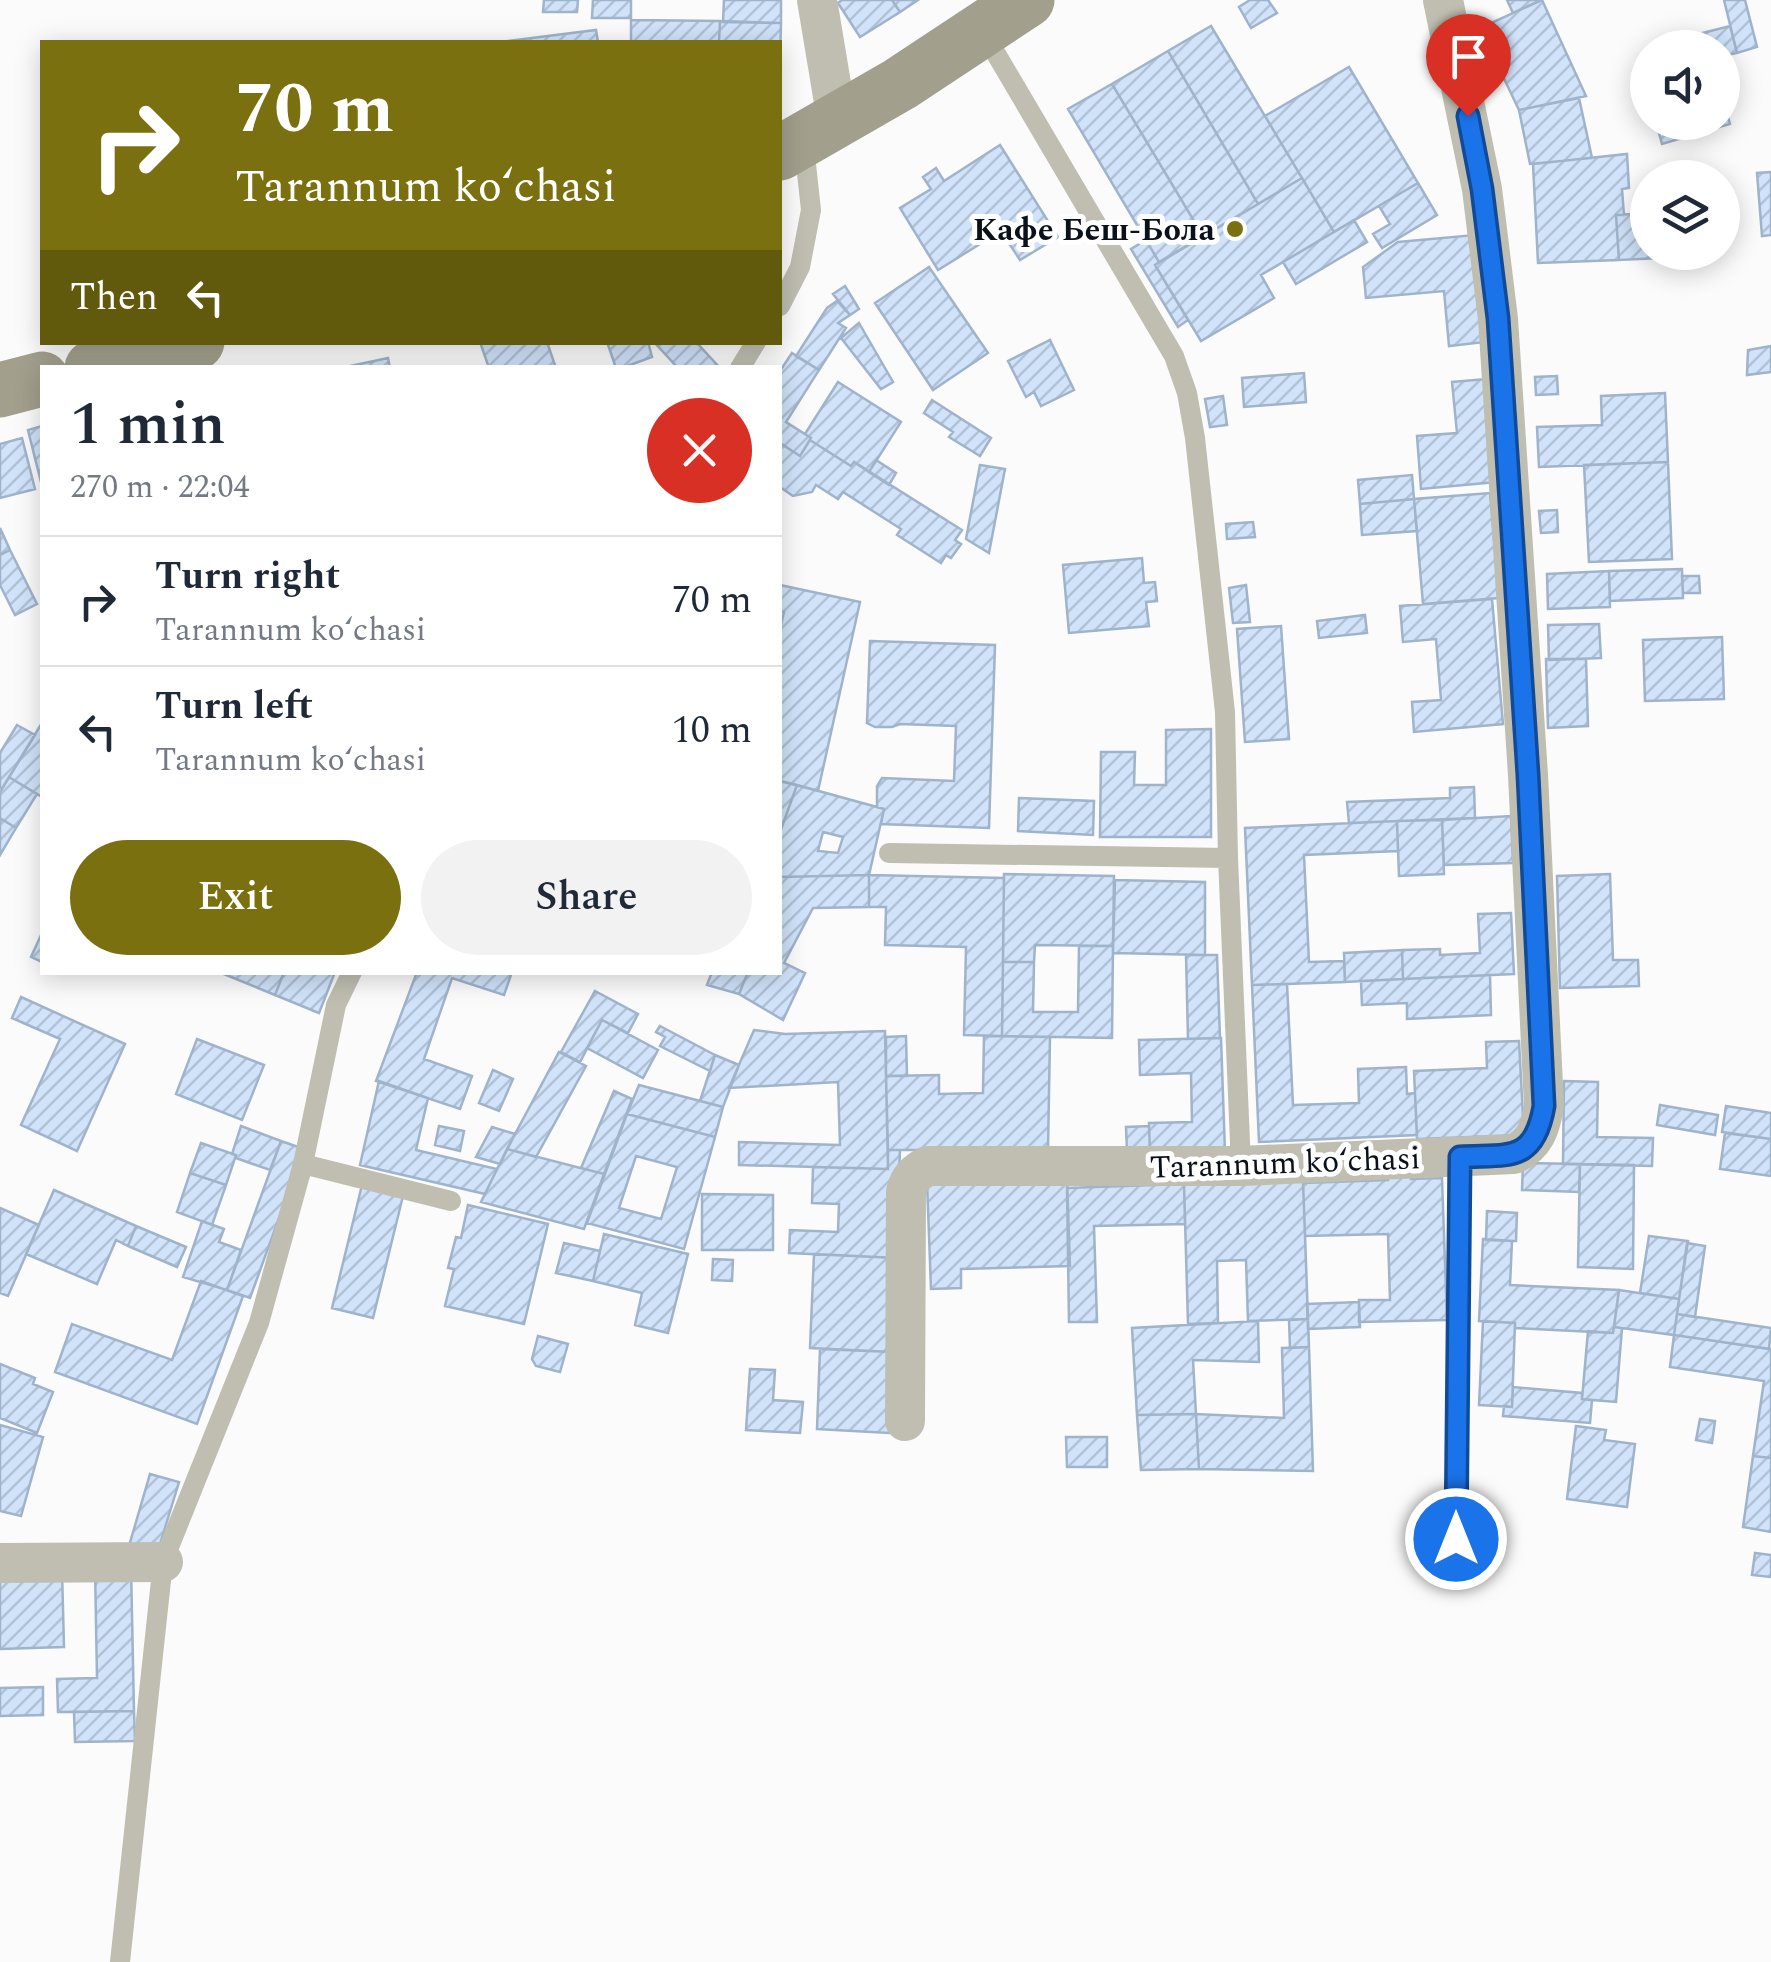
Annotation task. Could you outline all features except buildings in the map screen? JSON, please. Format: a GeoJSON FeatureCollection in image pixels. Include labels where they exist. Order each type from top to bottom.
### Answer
{"type":"FeatureCollection","features":[{"type":"Feature","properties":{"kind":"main road"},"geometry":{"type":"LineString","coordinates":[[807,137],[900,84],[1027,0]]}},
{"type":"Feature","properties":{"kind":"main road"},"geometry":{"type":"LineString","coordinates":[[104,365],[186,345]]}},
{"type":"Feature","properties":{"kind":"main road"},"geometry":{"type":"LineString","coordinates":[[0,390],[40,380]]}},
{"type":"Feature","properties":{"kind":"street"},"geometry":{"type":"LineString","coordinates":[[807,137],[816,0]]}},
{"type":"Feature","properties":{"kind":"street","name":"Tarannum koʻchasi"},"geometry":{"type":"LineString","coordinates":[[905,1422],[906,1192],[909,1181],[926,1166],[1240,1166],[1514,1154],[1534,1140],[1541,1125],[1544,1106],[1528,775],[1498,318],[1482,189],[1443,0]]}},
{"type":"Feature","properties":{"kind":"street"},"geometry":{"type":"LineString","coordinates":[[0,1562],[163,1562]]}},
{"type":"Feature","properties":{"kind":"lane"},"geometry":{"type":"LineString","coordinates":[[981,28],[1174,356],[1187,394],[1224,712],[1240,1166]]}},
{"type":"Feature","properties":{"kind":"lane"},"geometry":{"type":"LineString","coordinates":[[782,302],[800,267],[812,210],[807,137]]}},
{"type":"Feature","properties":{"kind":"lane"},"geometry":{"type":"LineString","coordinates":[[889,853],[1228,858]]}},
{"type":"Feature","properties":{"kind":"lane"},"geometry":{"type":"LineString","coordinates":[[120,1962],[163,1562],[259,1324],[303,1164],[336,1005],[351,975]]}},
{"type":"Feature","properties":{"kind":"lane"},"geometry":{"type":"LineString","coordinates":[[1456,1539],[1460,1157]]}},
{"type":"Feature","properties":{"kind":"lane"},"geometry":{"type":"LineString","coordinates":[[303,1164],[451,1200]]}},
{"type":"Feature","properties":{"kind":"place","name":"Кафе Беш-Бола"},"geometry":{"type":"Point","coordinates":[1235,229]}},
{"type":"Feature","properties":{"kind":"route"},"geometry":{"type":"LineString","coordinates":[[1456,1539],[1460,1157],[1514,1154],[1526,1148],[1541,1125],[1544,1106],[1528,775],[1498,318],[1482,189],[1468,116]]}}]}
